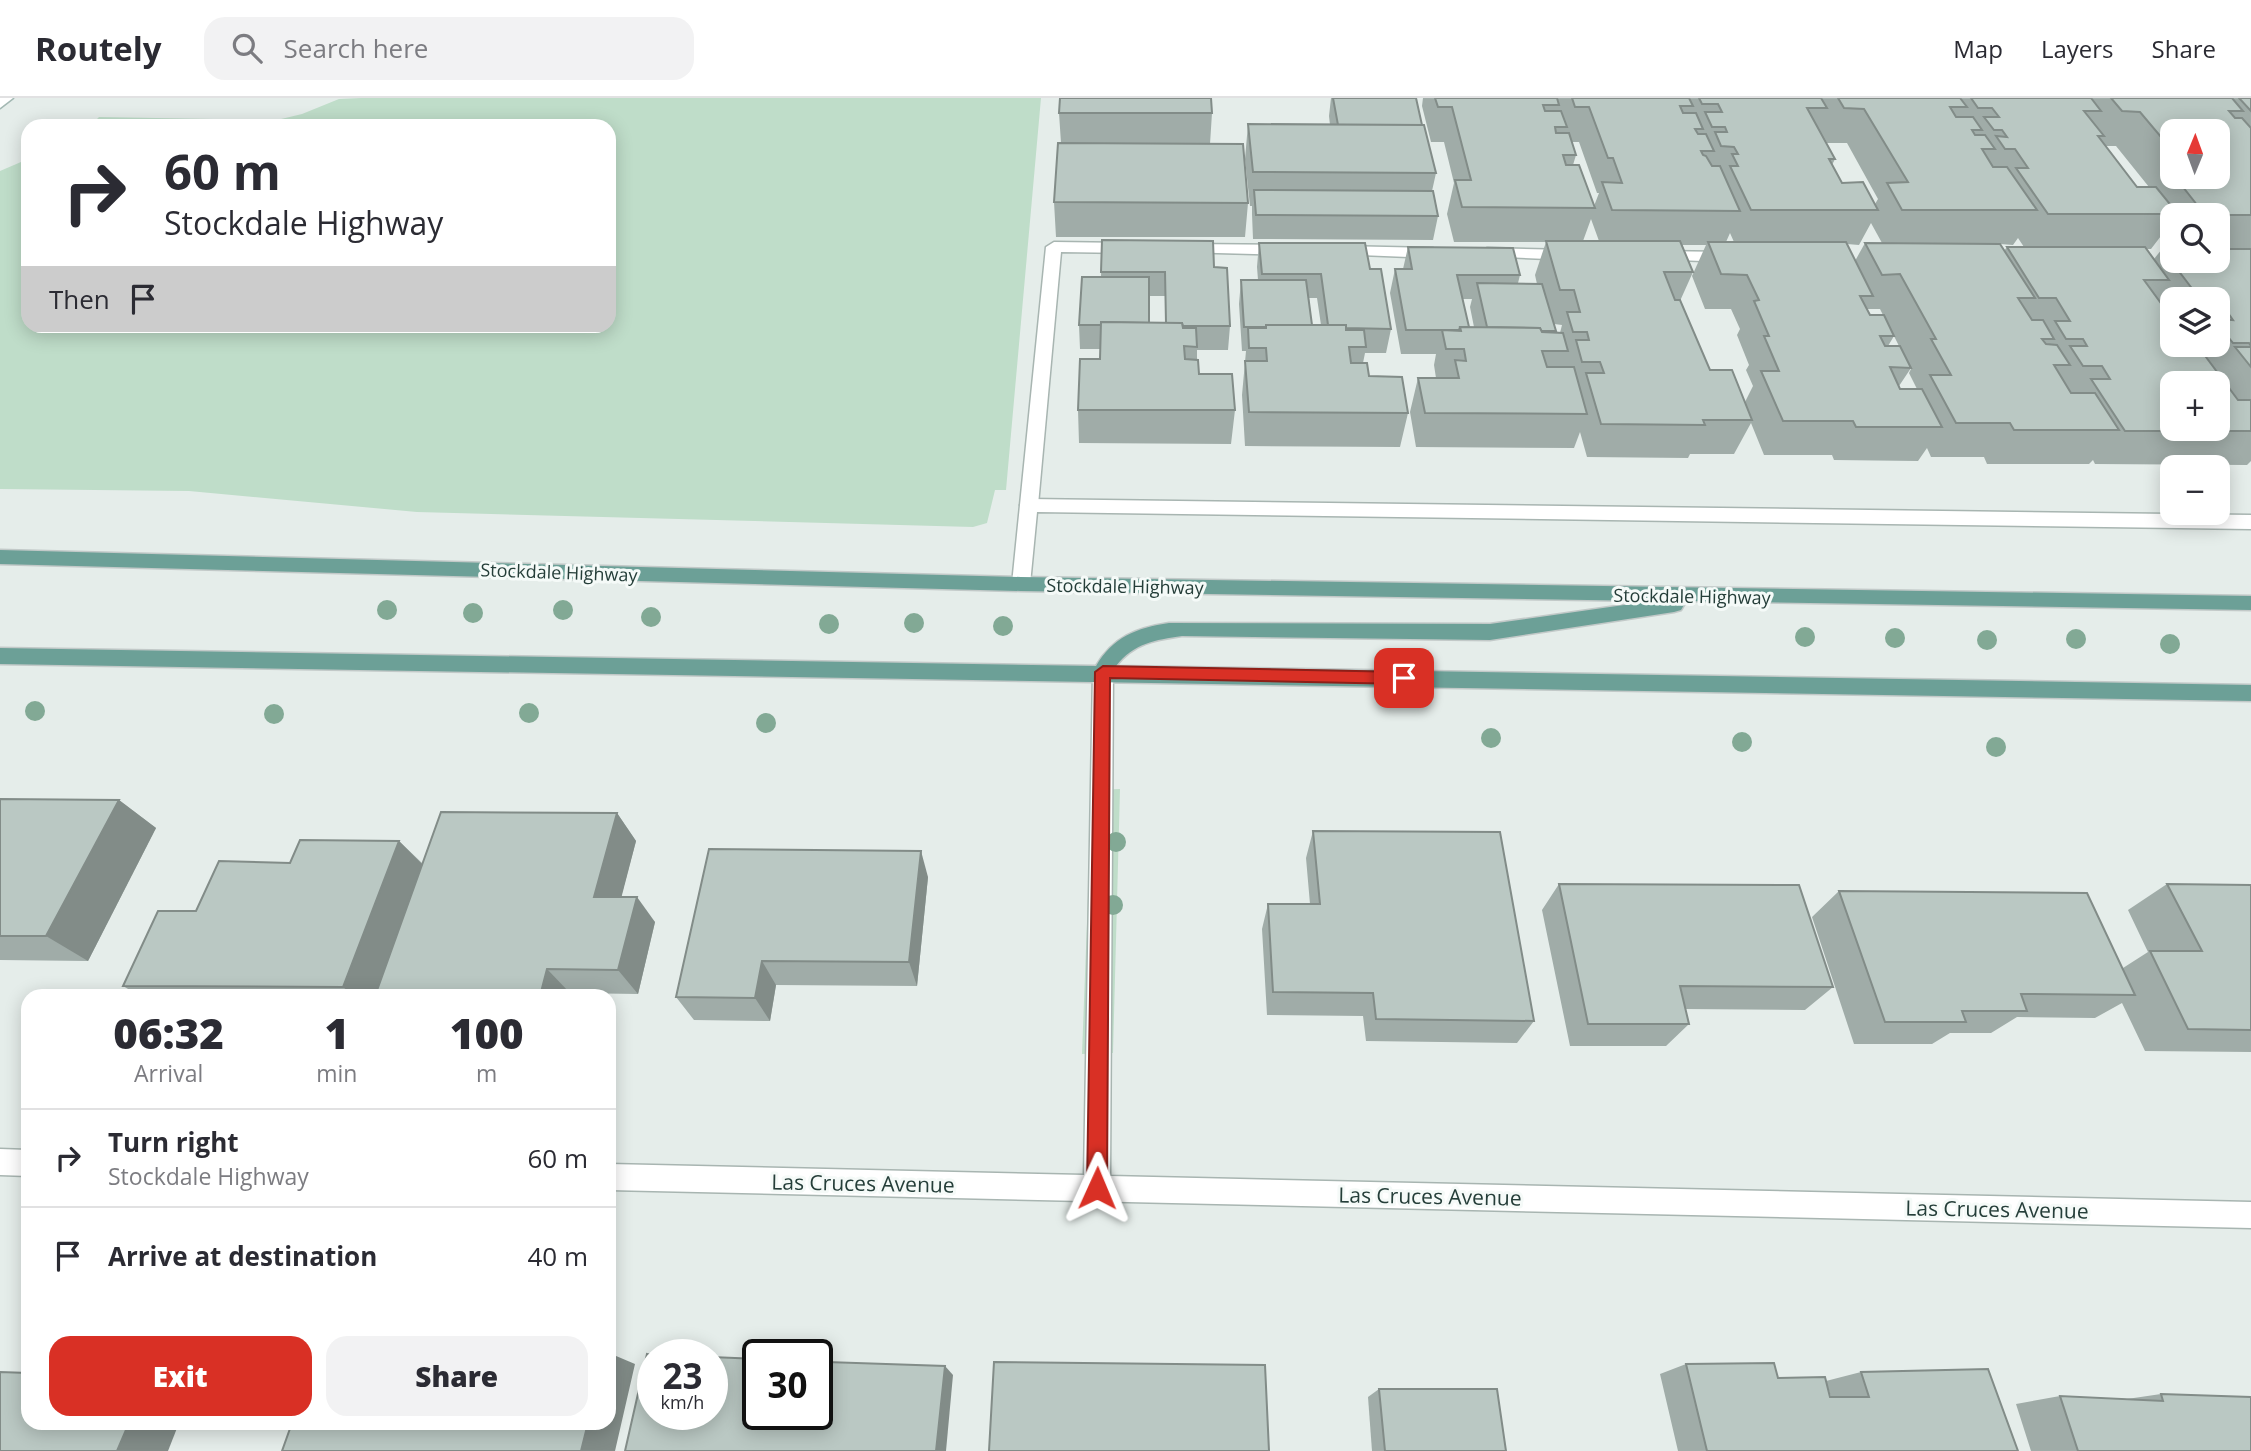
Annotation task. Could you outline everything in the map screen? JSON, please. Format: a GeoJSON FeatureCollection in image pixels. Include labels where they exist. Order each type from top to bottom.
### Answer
{"type":"FeatureCollection","features":[{"type":"Feature","properties":{"kind":"main road","name":"Stockdale Highway"},"geometry":{"type":"LineString","coordinates":[[0,557],[1021,584],[2251,603]]}},
{"type":"Feature","properties":{"kind":"main road"},"geometry":{"type":"LineString","coordinates":[[1103,672],[1111,654],[1128,640],[1156,632],[1182,629],[1490,632],[1731,596]]}},
{"type":"Feature","properties":{"kind":"main road"},"geometry":{"type":"LineString","coordinates":[[0,656],[2251,692]]}},
{"type":"Feature","properties":{"kind":"street"},"geometry":{"type":"LineString","coordinates":[[0,104],[6,98]]}},
{"type":"Feature","properties":{"kind":"street"},"geometry":{"type":"LineString","coordinates":[[1021,584],[1054,247],[1444,253]]}},
{"type":"Feature","properties":{"kind":"street"},"geometry":{"type":"LineString","coordinates":[[1472,253],[1583,255]]}},
{"type":"Feature","properties":{"kind":"street"},"geometry":{"type":"LineString","coordinates":[[1639,256],[1750,257]]}},
{"type":"Feature","properties":{"kind":"street"},"geometry":{"type":"LineString","coordinates":[[1029,505],[2251,523]]}},
{"type":"Feature","properties":{"kind":"street"},"geometry":{"type":"LineString","coordinates":[[1097,1188],[1103,672]]}},
{"type":"Feature","properties":{"kind":"street"},"geometry":{"type":"LineString","coordinates":[[0,1163],[21,1163]]}},
{"type":"Feature","properties":{"kind":"street","name":"Las Cruces Avenue"},"geometry":{"type":"LineString","coordinates":[[616,1177],[2251,1215]]}},
{"type":"Feature","properties":{"kind":"green space"},"geometry":{"type":"Polygon","coordinates":[[[1041,98],[1006,490],[995,490],[987,523],[973,527],[417,512],[189,491],[0,489],[0,171],[21,162],[21,333],[616,333],[616,119],[281,119],[339,99],[1041,98]]]}},
{"type":"Feature","properties":{"kind":"green space"},"geometry":{"type":"Polygon","coordinates":[[[99,117],[218,119],[97,119],[99,117]]]}},
{"type":"Feature","properties":{"kind":"green space"},"geometry":{"type":"Polygon","coordinates":[[[1120,789],[1113,1053],[1082,1054],[1092,790],[1120,789]]]}},
{"type":"Feature","properties":{"kind":"building"},"geometry":{"type":"Polygon","coordinates":[[[1060,98],[1211,98],[1212,113],[1059,113],[1060,98]]]}},
{"type":"Feature","properties":{"kind":"building"},"geometry":{"type":"Polygon","coordinates":[[[1333,98],[1416,98],[1422,125],[1338,125],[1333,98]]]}},
{"type":"Feature","properties":{"kind":"building"},"geometry":{"type":"Polygon","coordinates":[[[1435,98],[1557,98],[1559,105],[1543,105],[1545,111],[1561,111],[1567,127],[1555,127],[1556,133],[1569,133],[1576,155],[1563,155],[1566,165],[1579,165],[1595,208],[1462,207],[1455,180],[1471,180],[1452,107],[1438,107],[1435,98]]]}},
{"type":"Feature","properties":{"kind":"building"},"geometry":{"type":"Polygon","coordinates":[[[1572,98],[1689,98],[1693,106],[1680,106],[1683,113],[1696,113],[1703,129],[1695,129],[1698,134],[1706,134],[1714,151],[1701,151],[1712,166],[1720,166],[1740,211],[1612,210],[1602,182],[1622,183],[1613,158],[1608,158],[1589,107],[1575,107],[1572,98]]]}},
{"type":"Feature","properties":{"kind":"building"},"geometry":{"type":"Polygon","coordinates":[[[1699,98],[1821,98],[1827,108],[1807,108],[1835,159],[1829,159],[1842,183],[1863,182],[1878,210],[1751,210],[1730,166],[1738,166],[1732,154],[1738,154],[1734,147],[1721,146],[1715,132],[1727,132],[1725,127],[1712,127],[1705,112],[1722,112],[1718,104],[1702,104],[1699,98]]]}},
{"type":"Feature","properties":{"kind":"building"},"geometry":{"type":"Polygon","coordinates":[[[1838,98],[1960,98],[1967,107],[1950,107],[1956,117],[1973,117],[1982,130],[1972,130],[1975,135],[1985,135],[1995,149],[1982,149],[1993,167],[2007,167],[2037,210],[1902,210],[1887,183],[1908,182],[1864,109],[1844,108],[1838,98]]]}},
{"type":"Feature","properties":{"kind":"building"},"geometry":{"type":"Polygon","coordinates":[[[1971,98],[2091,98],[2101,111],[2084,111],[2104,136],[2098,136],[2137,187],[2156,187],[2169,203],[2160,203],[2160,214],[2048,214],[2016,168],[2028,168],[2015,149],[2005,149],[1996,136],[2007,137],[2002,130],[1994,130],[1984,117],[1999,117],[1992,108],[1978,108],[1971,98]]]}},
{"type":"Feature","properties":{"kind":"building"},"geometry":{"type":"Polygon","coordinates":[[[2111,98],[2232,98],[2243,111],[2229,111],[2235,118],[2242,118],[2251,128],[2251,215],[2230,215],[2230,203],[2196,203],[2185,189],[2230,189],[2230,119],[2160,119],[2160,136],[2140,112],[2122,111],[2111,98]]]}},
{"type":"Feature","properties":{"kind":"building"},"geometry":{"type":"Polygon","coordinates":[[[2239,98],[2251,98],[2251,111],[2239,98]]]}},
{"type":"Feature","properties":{"kind":"building"},"geometry":{"type":"Polygon","coordinates":[[[1248,124],[1424,125],[1436,173],[1253,172],[1248,124]]]}},
{"type":"Feature","properties":{"kind":"building"},"geometry":{"type":"Polygon","coordinates":[[[1058,143],[1243,144],[1248,203],[1054,202],[1058,143]]]}},
{"type":"Feature","properties":{"kind":"building"},"geometry":{"type":"Polygon","coordinates":[[[1254,190],[1433,191],[1438,216],[1256,215],[1254,190]]]}},
{"type":"Feature","properties":{"kind":"building"},"geometry":{"type":"Polygon","coordinates":[[[1102,240],[1213,241],[1214,267],[1227,268],[1230,326],[1183,326],[1182,323],[1166,323],[1165,272],[1101,272],[1102,240]]]}},
{"type":"Feature","properties":{"kind":"building"},"geometry":{"type":"Polygon","coordinates":[[[1546,241],[1680,241],[1693,272],[1664,272],[1675,300],[1680,300],[1710,370],[1732,370],[1752,420],[1703,420],[1705,425],[1601,424],[1586,373],[1604,373],[1600,362],[1582,362],[1576,340],[1589,340],[1587,332],[1573,332],[1567,312],[1580,312],[1574,290],[1560,290],[1546,241]]]}},
{"type":"Feature","properties":{"kind":"building"},"geometry":{"type":"Polygon","coordinates":[[[1708,242],[1846,242],[1873,296],[1860,296],[1870,315],[1884,315],[1894,336],[1880,336],[1885,346],[1900,346],[1911,368],[1890,367],[1900,389],[1922,389],[1942,427],[1856,427],[1853,421],[1783,421],[1761,371],[1779,371],[1764,336],[1769,336],[1754,301],[1759,300],[1747,275],[1721,274],[1708,242]]]}},
{"type":"Feature","properties":{"kind":"building"},"geometry":{"type":"Polygon","coordinates":[[[1259,243],[1365,243],[1370,269],[1381,269],[1391,329],[1328,325],[1321,274],[1262,274],[1259,243]]]}},
{"type":"Feature","properties":{"kind":"building"},"geometry":{"type":"Polygon","coordinates":[[[1865,243],[2000,244],[2035,298],[2018,298],[2032,320],[2043,320],[2054,339],[2042,339],[2046,344],[2057,345],[2070,365],[2054,365],[2071,393],[2095,393],[2119,430],[2014,430],[2010,423],[1956,423],[1930,375],[1951,375],[1931,339],[1936,339],[1900,274],[1882,275],[1865,243]]]}},
{"type":"Feature","properties":{"kind":"building"},"geometry":{"type":"Polygon","coordinates":[[[1408,247],[1513,248],[1520,275],[1457,275],[1469,327],[1460,327],[1459,330],[1406,330],[1395,269],[1412,269],[1408,247]]]}},
{"type":"Feature","properties":{"kind":"building"},"geometry":{"type":"Polygon","coordinates":[[[2007,247],[2145,247],[2160,268],[2160,273],[2164,273],[2169,280],[2144,280],[2160,302],[2160,357],[2206,357],[2216,371],[2160,371],[2160,431],[2125,431],[2091,379],[2110,379],[2102,366],[2083,366],[2070,346],[2087,346],[2083,339],[2066,339],[2055,321],[2070,321],[2056,298],[2039,298],[2007,247]]]}},
{"type":"Feature","properties":{"kind":"building"},"geometry":{"type":"Polygon","coordinates":[[[2230,249],[2251,249],[2251,346],[2249,343],[2233,343],[2230,339],[2230,320],[2233,320],[2230,316],[2230,287],[2191,287],[2180,273],[2230,273],[2230,249]]]}},
{"type":"Feature","properties":{"kind":"building"},"geometry":{"type":"Polygon","coordinates":[[[1082,277],[1149,277],[1149,323],[1101,322],[1101,325],[1079,325],[1082,277]]]}},
{"type":"Feature","properties":{"kind":"building"},"geometry":{"type":"Polygon","coordinates":[[[1241,280],[1306,280],[1312,325],[1244,327],[1241,280]]]}},
{"type":"Feature","properties":{"kind":"building"},"geometry":{"type":"Polygon","coordinates":[[[1477,283],[1542,284],[1556,331],[1487,327],[1477,283]]]}},
{"type":"Feature","properties":{"kind":"building"},"geometry":{"type":"Polygon","coordinates":[[[1101,322],[1182,323],[1183,328],[1196,328],[1197,347],[1184,346],[1185,359],[1198,360],[1199,374],[1232,374],[1235,410],[1078,410],[1080,359],[1100,359],[1101,322]]]}},
{"type":"Feature","properties":{"kind":"building"},"geometry":{"type":"Polygon","coordinates":[[[1266,325],[1346,325],[1346,330],[1364,330],[1366,347],[1349,347],[1351,363],[1367,363],[1369,376],[1402,377],[1408,413],[1249,412],[1245,361],[1267,361],[1266,348],[1249,348],[1248,328],[1266,328],[1266,325]]]}},
{"type":"Feature","properties":{"kind":"building"},"geometry":{"type":"Polygon","coordinates":[[[1460,327],[1540,328],[1542,332],[1563,333],[1568,351],[1542,351],[1547,367],[1574,367],[1587,414],[1425,413],[1418,378],[1459,378],[1455,360],[1466,361],[1464,349],[1446,349],[1442,330],[1461,331],[1460,327]]]}},
{"type":"Feature","properties":{"kind":"building"},"geometry":{"type":"Polygon","coordinates":[[[2235,347],[2251,347],[2251,367],[2235,347]]]}},
{"type":"Feature","properties":{"kind":"building"},"geometry":{"type":"Polygon","coordinates":[[[2230,389],[2238,400],[2251,400],[2251,431],[2230,431],[2230,389]]]}},
{"type":"Feature","properties":{"kind":"building"},"geometry":{"type":"Polygon","coordinates":[[[0,799],[119,800],[46,936],[0,936],[0,799]]]}},
{"type":"Feature","properties":{"kind":"building"},"geometry":{"type":"Polygon","coordinates":[[[441,812],[617,813],[594,897],[637,897],[618,970],[547,969],[542,989],[378,989],[441,812]]]}},
{"type":"Feature","properties":{"kind":"building"},"geometry":{"type":"Polygon","coordinates":[[[1313,831],[1500,832],[1534,1021],[1376,1019],[1373,993],[1273,992],[1268,904],[1320,904],[1313,831]]]}},
{"type":"Feature","properties":{"kind":"building"},"geometry":{"type":"Polygon","coordinates":[[[300,840],[399,841],[343,987],[123,986],[158,911],[196,911],[219,861],[290,863],[300,840]]]}},
{"type":"Feature","properties":{"kind":"building"},"geometry":{"type":"Polygon","coordinates":[[[709,849],[921,851],[909,962],[762,961],[755,998],[676,997],[709,849]]]}},
{"type":"Feature","properties":{"kind":"building"},"geometry":{"type":"Polygon","coordinates":[[[1559,884],[1799,885],[1833,987],[1680,986],[1689,1024],[1588,1024],[1559,884]]]}},
{"type":"Feature","properties":{"kind":"building"},"geometry":{"type":"Polygon","coordinates":[[[2167,884],[2251,885],[2251,1030],[2188,1029],[2150,951],[2202,951],[2167,884]]]}},
{"type":"Feature","properties":{"kind":"building"},"geometry":{"type":"Polygon","coordinates":[[[1839,891],[2087,893],[2135,995],[2021,994],[2027,1011],[1962,1011],[1966,1022],[1885,1022],[1839,891]]]}},
{"type":"Feature","properties":{"kind":"building"},"geometry":{"type":"Polygon","coordinates":[[[728,1358],[742,1358],[742,1430],[833,1430],[833,1362],[945,1366],[936,1451],[625,1451],[637,1398],[637,1430],[728,1430],[728,1358]]]}},
{"type":"Feature","properties":{"kind":"building"},"geometry":{"type":"Polygon","coordinates":[[[994,1362],[1265,1365],[1269,1451],[989,1451],[994,1362]]]}},
{"type":"Feature","properties":{"kind":"building"},"geometry":{"type":"Polygon","coordinates":[[[1774,1363],[1778,1378],[1825,1377],[1830,1397],[1869,1397],[1861,1372],[1988,1369],[2018,1451],[1707,1451],[1686,1364],[1774,1363]]]}},
{"type":"Feature","properties":{"kind":"building"},"geometry":{"type":"Polygon","coordinates":[[[0,1372],[21,1373],[21,1430],[126,1430],[117,1451],[0,1451],[0,1372]]]}},
{"type":"Feature","properties":{"kind":"building"},"geometry":{"type":"Polygon","coordinates":[[[1379,1389],[1497,1389],[1506,1451],[1385,1451],[1379,1389]]]}},
{"type":"Feature","properties":{"kind":"building"},"geometry":{"type":"Polygon","coordinates":[[[2161,1394],[2251,1397],[2251,1451],[2078,1451],[2060,1396],[2163,1401],[2161,1394]]]}},
{"type":"Feature","properties":{"kind":"building"},"geometry":{"type":"Polygon","coordinates":[[[290,1430],[586,1430],[581,1451],[282,1451],[290,1430]]]}},
{"type":"Feature","properties":{"kind":"route"},"geometry":{"type":"LineString","coordinates":[[1097,1188],[1103,672],[1404,678]]}}]}
